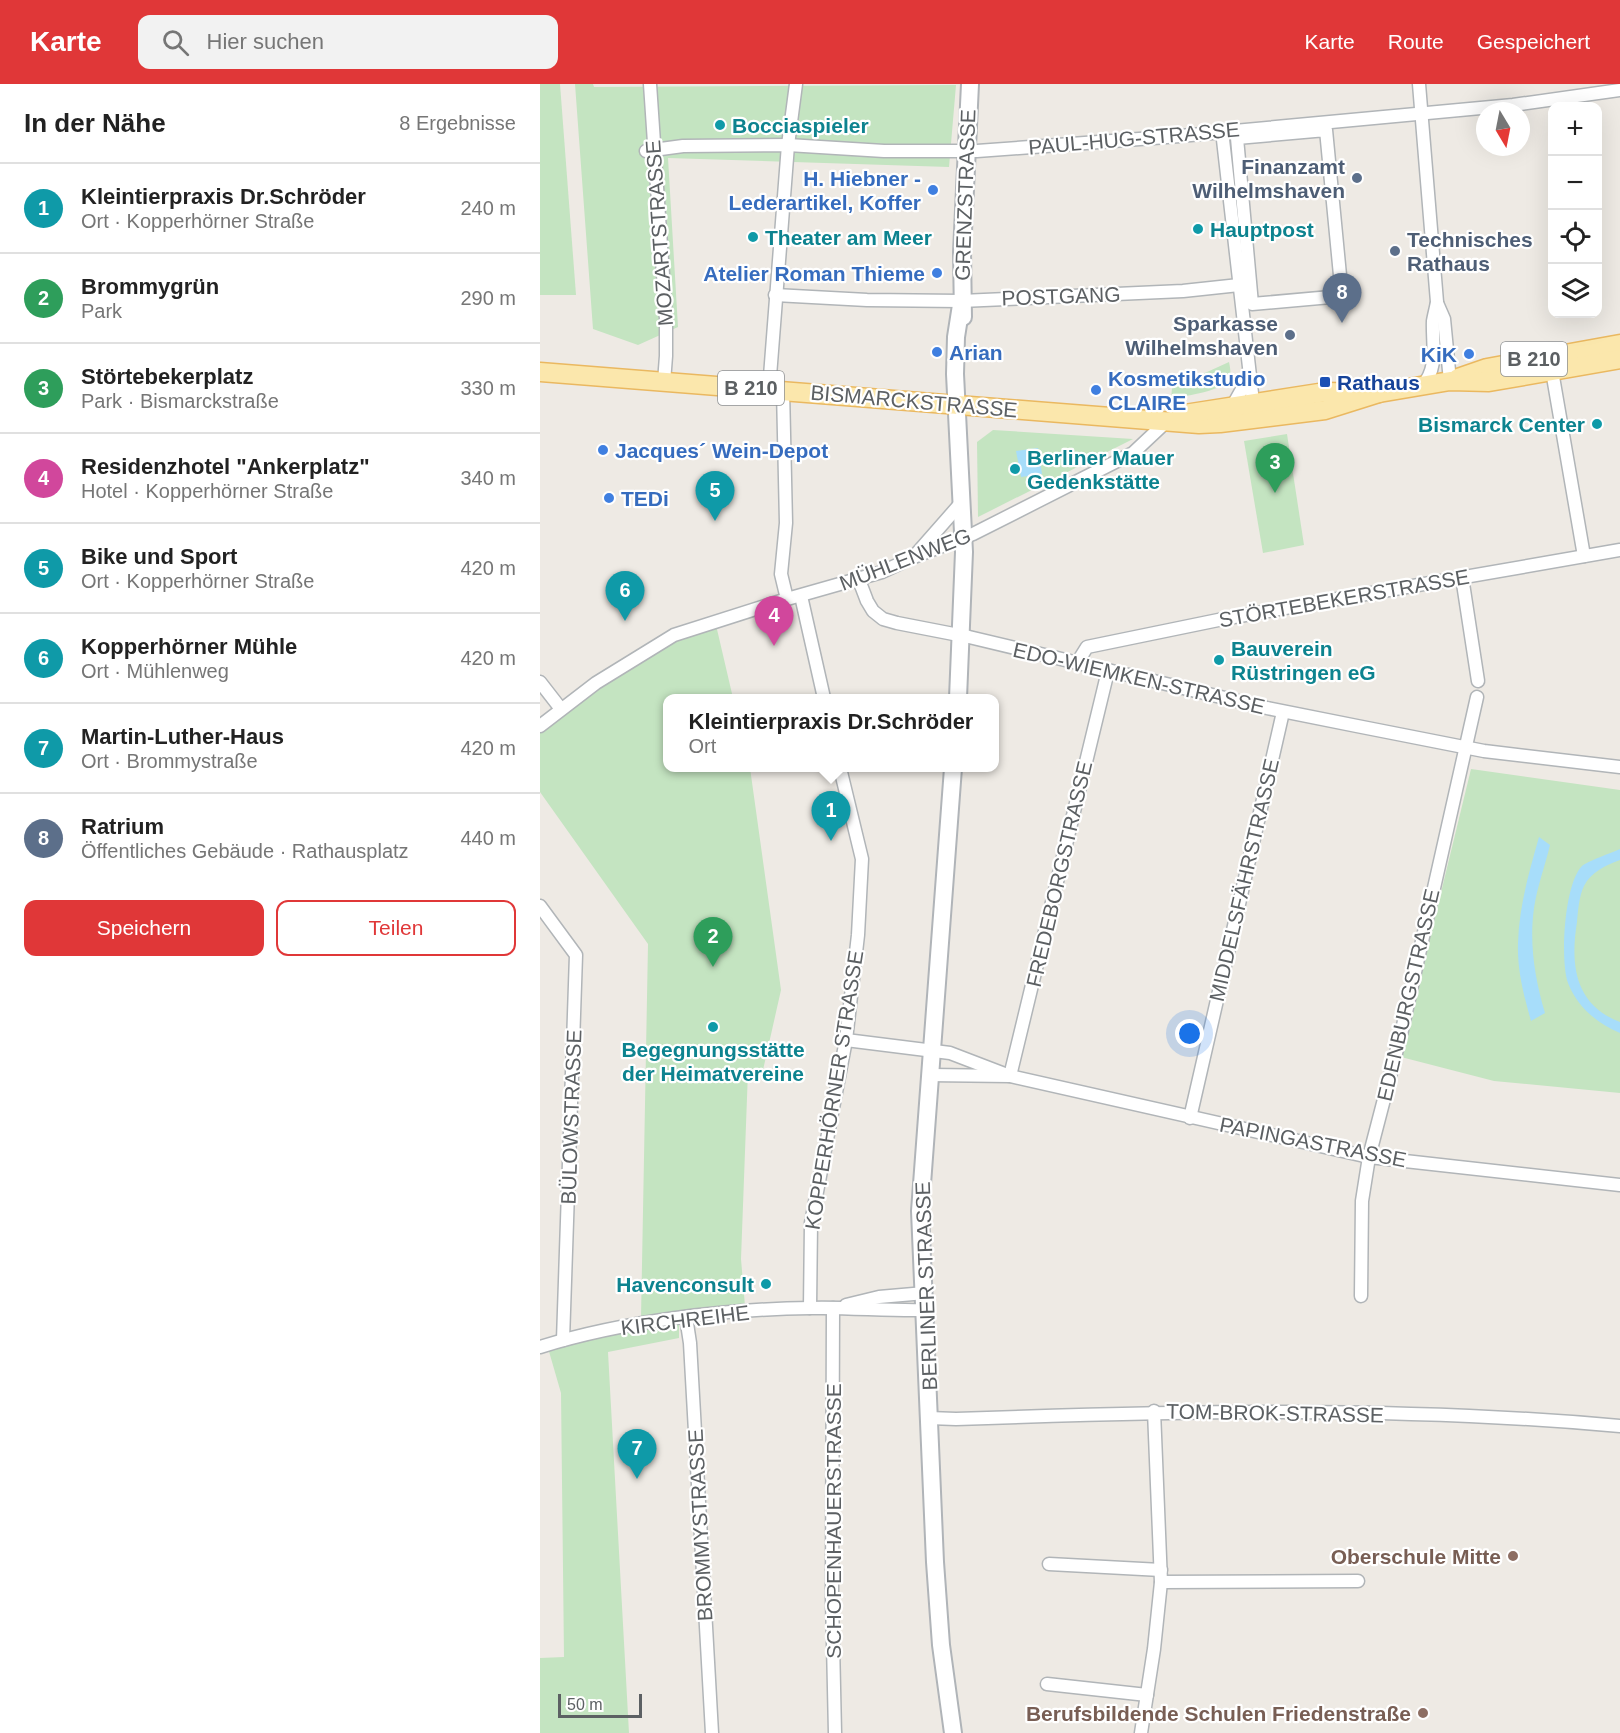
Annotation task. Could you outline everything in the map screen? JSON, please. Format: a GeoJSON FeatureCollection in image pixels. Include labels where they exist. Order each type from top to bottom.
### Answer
{"type":"FeatureCollection","features":[{"type":"Feature","properties":{"kind":"main road","name":"GRENZSTRASSE"},"geometry":{"type":"LineString","coordinates":[[963,538],[958,405],[965,375],[966,337],[961,303],[970,84]]}},
{"type":"Feature","properties":{"kind":"main road","name":"BISMARCKSTRASSE"},"geometry":{"type":"LineString","coordinates":[[1144,420],[1232,414],[1275,417],[1325,410],[1379,393],[1450,381],[1487,368],[1620,344]]}},
{"type":"Feature","properties":{"kind":"main road","name":"BISMARCKSTRASSE"},"geometry":{"type":"LineString","coordinates":[[1450,381],[1489,382],[1620,359]]}},
{"type":"Feature","properties":{"kind":"main road","name":"BISMARCKSTRASSE"},"geometry":{"type":"LineString","coordinates":[[540,372],[1199,424],[1232,414],[1253,402],[1325,392],[1379,393]]}},
{"type":"Feature","properties":{"kind":"main road"},"geometry":{"type":"LineString","coordinates":[[958,694],[962,636],[963,538]]}},
{"type":"Feature","properties":{"kind":"main road","name":"BERLINER STRASSE"},"geometry":{"type":"LineString","coordinates":[[953,772],[930,1050],[920,1212],[940,1633],[953,1733]]}},
{"type":"Feature","properties":{"kind":"street","name":"MOZARTSTRASSE"},"geometry":{"type":"LineString","coordinates":[[650,84],[650,151],[666,319],[664,382]]}},
{"type":"Feature","properties":{"kind":"street"},"geometry":{"type":"LineString","coordinates":[[1419,84],[1437,302],[1433,320],[1432,370],[1429,379],[1422,386]]}},
{"type":"Feature","properties":{"kind":"street"},"geometry":{"type":"LineString","coordinates":[[787,599],[781,574],[786,523],[776,390],[775,295],[788,145],[796,86]]}},
{"type":"Feature","properties":{"kind":"street","name":"PAUL-HUG-STRASSE"},"geometry":{"type":"LineString","coordinates":[[650,151],[683,146],[788,145],[884,151],[967,151],[1513,105],[1620,90]]}},
{"type":"Feature","properties":{"kind":"street"},"geometry":{"type":"LineString","coordinates":[[1326,130],[1342,296],[1252,304],[1237,138],[1326,130]]}},
{"type":"Feature","properties":{"kind":"street"},"geometry":{"type":"LineString","coordinates":[[1222,131],[1253,402],[1257,409],[1266,415],[1275,417]]}},
{"type":"Feature","properties":{"kind":"street","name":"POSTGANG"},"geometry":{"type":"LineString","coordinates":[[775,295],[961,303],[1183,291],[1239,285]]}},
{"type":"Feature","properties":{"kind":"street"},"geometry":{"type":"LineString","coordinates":[[1437,302],[1444,319],[1450,381]]}},
{"type":"Feature","properties":{"kind":"street"},"geometry":{"type":"LineString","coordinates":[[1552,371],[1584,556]]}},
{"type":"Feature","properties":{"kind":"street"},"geometry":{"type":"LineString","coordinates":[[1232,414],[1250,375]]}},
{"type":"Feature","properties":{"kind":"street","name":"MÜHLENWEG"},"geometry":{"type":"LineString","coordinates":[[540,726],[632,659],[674,635],[787,599],[860,580],[963,538],[1133,453],[1166,422]]}},
{"type":"Feature","properties":{"kind":"street"},"geometry":{"type":"LineString","coordinates":[[914,557],[961,503]]}},
{"type":"Feature","properties":{"kind":"street","name":"STÖRTEBEKERSTRASSE"},"geometry":{"type":"LineString","coordinates":[[1077,663],[1087,647],[1228,618],[1620,550]]}},
{"type":"Feature","properties":{"kind":"street"},"geometry":{"type":"LineString","coordinates":[[1462,577],[1478,681]]}},
{"type":"Feature","properties":{"kind":"street","name":"EDO-WIEMKEN-STRASSE"},"geometry":{"type":"LineString","coordinates":[[860,580],[873,612],[883,619],[1283,712],[1466,748],[1620,767]]}},
{"type":"Feature","properties":{"kind":"street"},"geometry":{"type":"LineString","coordinates":[[801,596],[823,694]]}},
{"type":"Feature","properties":{"kind":"street","name":"FREDEBORGSTRASSE"},"geometry":{"type":"LineString","coordinates":[[1010,1076],[1108,671]]}},
{"type":"Feature","properties":{"kind":"street"},"geometry":{"type":"LineString","coordinates":[[540,682],[561,709]]}},
{"type":"Feature","properties":{"kind":"street","name":"EDENBURGSTRASSE"},"geometry":{"type":"LineString","coordinates":[[1361,1296],[1362,1201],[1369,1158],[1402,1030],[1477,697]]}},
{"type":"Feature","properties":{"kind":"street","name":"MIDDELSFÄHRSTRASSE"},"geometry":{"type":"LineString","coordinates":[[1190,1118],[1283,712]]}},
{"type":"Feature","properties":{"kind":"street","name":"KOPPERHÖRNER STRASSE"},"geometry":{"type":"LineString","coordinates":[[810,1308],[811,1223],[846,1040],[858,935],[862,859],[841,772]]}},
{"type":"Feature","properties":{"kind":"street","name":"BÜLOWSTRASSE"},"geometry":{"type":"LineString","coordinates":[[540,906],[576,955],[563,1340]]}},
{"type":"Feature","properties":{"kind":"street","name":"PAPINGASTRASSE"},"geometry":{"type":"LineString","coordinates":[[846,1040],[950,1053],[1010,1076],[1369,1158],[1620,1185]]}},
{"type":"Feature","properties":{"kind":"street","name":"PAPINGASTRASSE"},"geometry":{"type":"LineString","coordinates":[[929,1075],[1010,1076]]}},
{"type":"Feature","properties":{"kind":"street","name":"KIRCHREIHE"},"geometry":{"type":"LineString","coordinates":[[540,1347],[586,1333],[686,1317],[810,1308],[891,1311],[925,1301]]}},
{"type":"Feature","properties":{"kind":"street","name":"SCHOPENHAUERSTRASSE"},"geometry":{"type":"LineString","coordinates":[[833,1308],[831,1598],[835,1733]]}},
{"type":"Feature","properties":{"kind":"street","name":"BROMMYSTRASSE"},"geometry":{"type":"LineString","coordinates":[[686,1317],[690,1343],[712,1733]]}},
{"type":"Feature","properties":{"kind":"street"},"geometry":{"type":"LineString","coordinates":[[1141,1733],[1154,1649],[1161,1576],[1154,1412]]}},
{"type":"Feature","properties":{"kind":"street","name":"TOM-BROK-STRASSE"},"geometry":{"type":"LineString","coordinates":[[929,1418],[1154,1412],[1433,1415],[1620,1426]]}},
{"type":"Feature","properties":{"kind":"street"},"geometry":{"type":"LineString","coordinates":[[1049,1564],[1161,1576],[1358,1581]]}},
{"type":"Feature","properties":{"kind":"street"},"geometry":{"type":"LineString","coordinates":[[1047,1684],[1147,1695]]}},
{"type":"Feature","properties":{"kind":"green space"},"geometry":{"type":"Polygon","coordinates":[[[540,84],[560,84],[576,295],[540,295],[540,84]]]}},
{"type":"Feature","properties":{"kind":"green space"},"geometry":{"type":"Polygon","coordinates":[[[575,84],[593,84],[594,87],[956,85],[949,167],[668,158],[678,327],[638,345],[593,329],[575,84]]]}},
{"type":"Feature","properties":{"kind":"green space"},"geometry":{"type":"Polygon","coordinates":[[[1229,362],[1230,377],[1220,386],[1171,399],[1172,388],[1229,362]]]}},
{"type":"Feature","properties":{"kind":"green space"},"geometry":{"type":"Polygon","coordinates":[[[993,430],[1133,439],[978,517],[977,442],[993,430]]]}},
{"type":"Feature","properties":{"kind":"green space"},"geometry":{"type":"Polygon","coordinates":[[[1287,434],[1304,545],[1263,553],[1244,441],[1287,434]]]}},
{"type":"Feature","properties":{"kind":"green space"},"geometry":{"type":"Polygon","coordinates":[[[716,625],[732,694],[663,694],[663,772],[751,772],[781,990],[763,1070],[748,1071],[741,1259],[745,1306],[641,1318],[648,944],[540,792],[540,730],[596,686],[675,638],[716,625]]]}},
{"type":"Feature","properties":{"kind":"green space"},"geometry":{"type":"Polygon","coordinates":[[[1471,769],[1620,790],[1620,1093],[1494,1081],[1401,1057],[1471,769]]]}},
{"type":"Feature","properties":{"kind":"green space"},"geometry":{"type":"Polygon","coordinates":[[[679,1321],[679,1338],[608,1352],[629,1733],[540,1733],[540,1658],[564,1657],[561,1393],[548,1348],[679,1321]]]}},
{"type":"Feature","properties":{"kind":"water"},"geometry":{"type":"Polygon","coordinates":[[[1038,448],[1042,474],[1021,477],[1016,451],[1038,448]]]}},
{"type":"Feature","properties":{"kind":"water"},"geometry":{"type":"Polygon","coordinates":[[[1539,837],[1550,845],[1535,900],[1532,935],[1538,987],[1545,1013],[1531,1021],[1520,973],[1518,943],[1522,903],[1539,837]]]}},
{"type":"Feature","properties":{"kind":"water"},"geometry":{"type":"Polygon","coordinates":[[[1620,849],[1620,860],[1595,873],[1584,886],[1579,904],[1574,953],[1579,982],[1585,994],[1605,1015],[1620,1022],[1620,1033],[1589,1014],[1572,992],[1566,972],[1564,941],[1568,905],[1576,875],[1585,864],[1620,849]]]}},
{"type":"Feature","properties":{"kind":"place","name":"Bocciaspieler"},"geometry":{"type":"Point","coordinates":[720,125]}},
{"type":"Feature","properties":{"kind":"place","name":"Finanzamt Wilhelmshaven"},"geometry":{"type":"Point","coordinates":[1357,178]}},
{"type":"Feature","properties":{"kind":"place","name":"H. Hiebner - Lederartikel, Koffer"},"geometry":{"type":"Point","coordinates":[933,190]}},
{"type":"Feature","properties":{"kind":"place","name":"Hauptpost"},"geometry":{"type":"Point","coordinates":[1198,229]}},
{"type":"Feature","properties":{"kind":"place","name":"Theater am Meer"},"geometry":{"type":"Point","coordinates":[753,237]}},
{"type":"Feature","properties":{"kind":"place","name":"Technisches Rathaus"},"geometry":{"type":"Point","coordinates":[1395,251]}},
{"type":"Feature","properties":{"kind":"place","name":"Atelier Roman Thieme"},"geometry":{"type":"Point","coordinates":[937,273]}},
{"type":"Feature","properties":{"kind":"place","name":"Ratrium"},"geometry":{"type":"Point","coordinates":[1342,323]}},
{"type":"Feature","properties":{"kind":"place","name":"Sparkasse Wilhelmshaven"},"geometry":{"type":"Point","coordinates":[1290,335]}},
{"type":"Feature","properties":{"kind":"place","name":"Arian"},"geometry":{"type":"Point","coordinates":[937,352]}},
{"type":"Feature","properties":{"kind":"place","name":"KiK"},"geometry":{"type":"Point","coordinates":[1469,354]}},
{"type":"Feature","properties":{"kind":"place","name":"Rathaus"},"geometry":{"type":"Point","coordinates":[1325,382]}},
{"type":"Feature","properties":{"kind":"place","name":"Kosmetikstudio CLAIRE"},"geometry":{"type":"Point","coordinates":[1096,390]}},
{"type":"Feature","properties":{"kind":"place","name":"Bismarck Center"},"geometry":{"type":"Point","coordinates":[1597,424]}},
{"type":"Feature","properties":{"kind":"place","name":"Jacques´ Wein-Depot"},"geometry":{"type":"Point","coordinates":[603,450]}},
{"type":"Feature","properties":{"kind":"place","name":"Berliner Mauer Gedenkstätte"},"geometry":{"type":"Point","coordinates":[1015,469]}},
{"type":"Feature","properties":{"kind":"place","name":"Störtebekerplatz"},"geometry":{"type":"Point","coordinates":[1275,493]}},
{"type":"Feature","properties":{"kind":"place","name":"TEDi"},"geometry":{"type":"Point","coordinates":[609,498]}},
{"type":"Feature","properties":{"kind":"place","name":"Bike und Sport"},"geometry":{"type":"Point","coordinates":[715,521]}},
{"type":"Feature","properties":{"kind":"place","name":"Kopperhörner Mühle"},"geometry":{"type":"Point","coordinates":[625,621]}},
{"type":"Feature","properties":{"kind":"place","name":"Residenzhotel \"Ankerplatz\""},"geometry":{"type":"Point","coordinates":[774,646]}},
{"type":"Feature","properties":{"kind":"place","name":"Bauverein Rüstringen eG"},"geometry":{"type":"Point","coordinates":[1219,660]}},
{"type":"Feature","properties":{"kind":"place","name":"Kleintierpraxis Dr.Schröder"},"geometry":{"type":"Point","coordinates":[831,841]}},
{"type":"Feature","properties":{"kind":"place","name":"Brommygrün"},"geometry":{"type":"Point","coordinates":[713,967]}},
{"type":"Feature","properties":{"kind":"place","name":"Begegnungsstätte der Heimatvereine"},"geometry":{"type":"Point","coordinates":[713,1027]}},
{"type":"Feature","properties":{"kind":"place","name":"Havenconsult"},"geometry":{"type":"Point","coordinates":[766,1284]}},
{"type":"Feature","properties":{"kind":"place","name":"Martin-Luther-Haus"},"geometry":{"type":"Point","coordinates":[637,1479]}},
{"type":"Feature","properties":{"kind":"place","name":"Oberschule Mitte"},"geometry":{"type":"Point","coordinates":[1513,1556]}},
{"type":"Feature","properties":{"kind":"place","name":"Berufsbildende Schulen Friedenstraße"},"geometry":{"type":"Point","coordinates":[1423,1713]}}]}
